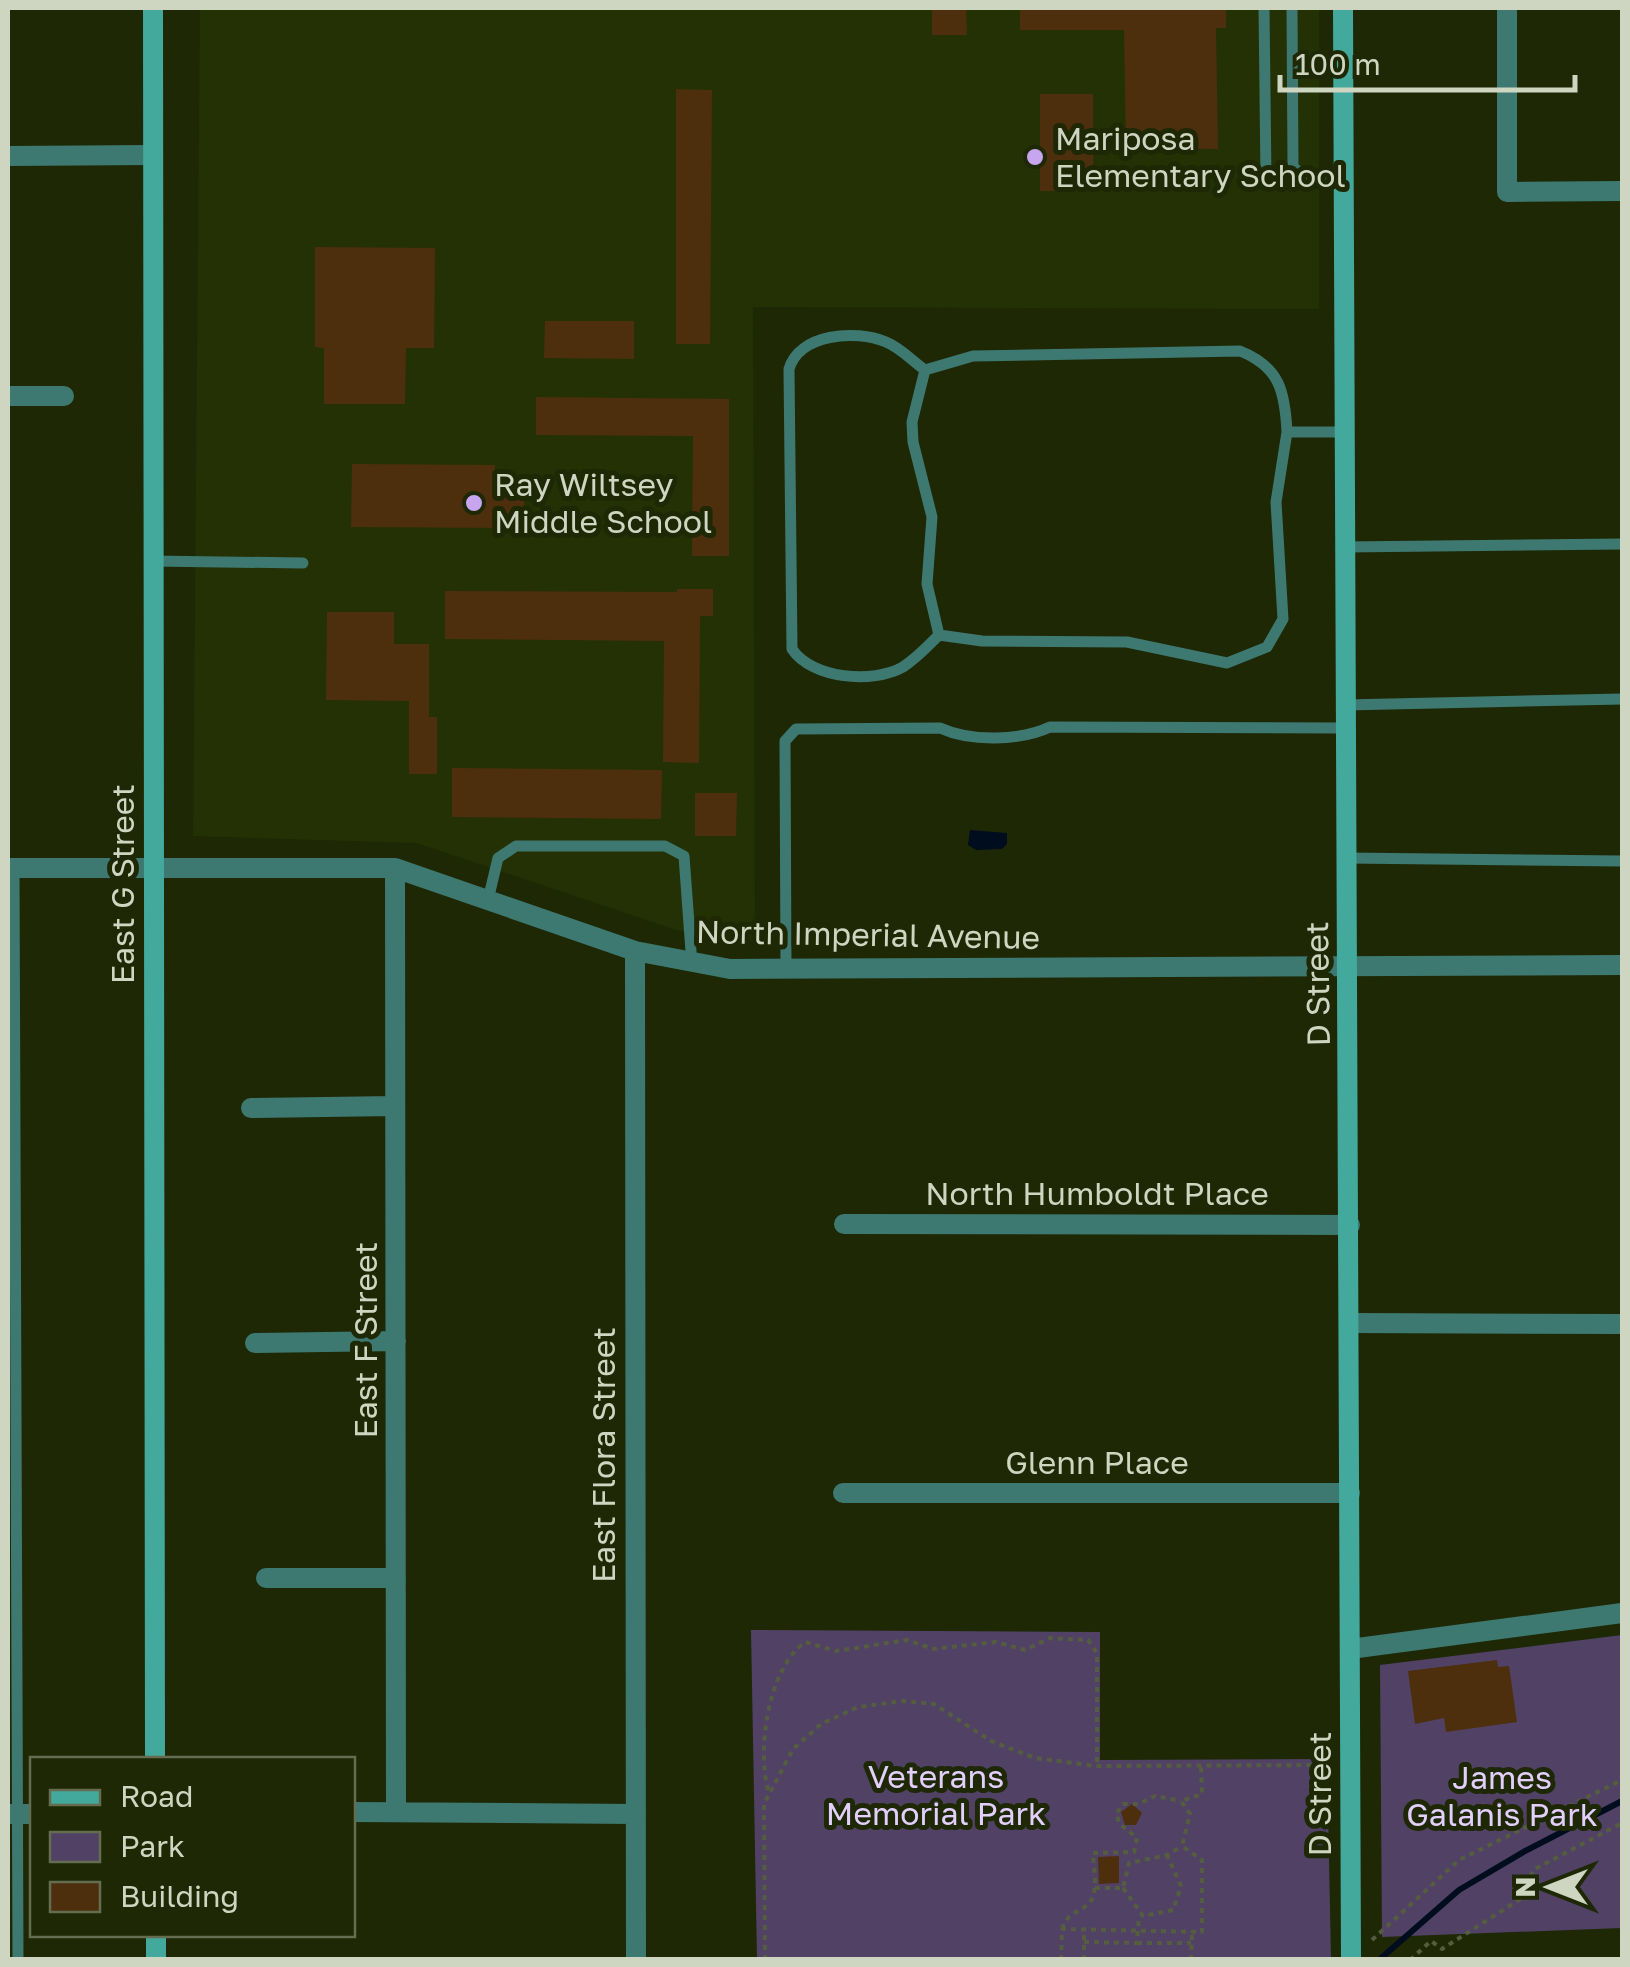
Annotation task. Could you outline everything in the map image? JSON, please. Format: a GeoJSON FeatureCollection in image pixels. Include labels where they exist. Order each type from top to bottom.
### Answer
{"type":"FeatureCollection","features":[{"type":"Feature","properties":{"kind":"street","name":"East G Street"},"geometry":{"type":"LineString","coordinates":[[153,8],[156,1757]]}},
{"type":"Feature","properties":{"kind":"street","name":"D Street"},"geometry":{"type":"LineString","coordinates":[[1343,8],[1351,1960]]}},
{"type":"Feature","properties":{"kind":"street"},"geometry":{"type":"LineString","coordinates":[[1507,8],[1507,192],[1622,192]]}},
{"type":"Feature","properties":{"kind":"street"},"geometry":{"type":"LineString","coordinates":[[8,156],[151,155]]}},
{"type":"Feature","properties":{"kind":"street"},"geometry":{"type":"LineString","coordinates":[[8,396],[64,396]]}},
{"type":"Feature","properties":{"kind":"street","name":"North Imperial Avenue"},"geometry":{"type":"LineString","coordinates":[[11,868],[395,868],[634,951],[692,965],[786,969],[1622,965]]}},
{"type":"Feature","properties":{"kind":"street","name":"East F Street"},"geometry":{"type":"LineString","coordinates":[[395,868],[396,1812]]}},
{"type":"Feature","properties":{"kind":"street","name":"East Flora Street"},"geometry":{"type":"LineString","coordinates":[[634,951],[636,1960]]}},
{"type":"Feature","properties":{"kind":"street"},"geometry":{"type":"LineString","coordinates":[[251,1108],[395,1106]]}},
{"type":"Feature","properties":{"kind":"street","name":"North Humboldt Place"},"geometry":{"type":"LineString","coordinates":[[844,1224],[1350,1224]]}},
{"type":"Feature","properties":{"kind":"street"},"geometry":{"type":"LineString","coordinates":[[1350,1323],[1622,1324]]}},
{"type":"Feature","properties":{"kind":"street"},"geometry":{"type":"LineString","coordinates":[[256,1343],[396,1341]]}},
{"type":"Feature","properties":{"kind":"street","name":"Glenn Place"},"geometry":{"type":"LineString","coordinates":[[844,1493],[1350,1493]]}},
{"type":"Feature","properties":{"kind":"street"},"geometry":{"type":"LineString","coordinates":[[266,1578],[396,1578]]}},
{"type":"Feature","properties":{"kind":"street"},"geometry":{"type":"LineString","coordinates":[[1350,1649],[1622,1613]]}},
{"type":"Feature","properties":{"kind":"street"},"geometry":{"type":"LineString","coordinates":[[355,1812],[635,1814]]}},
{"type":"Feature","properties":{"kind":"lane"},"geometry":{"type":"LineString","coordinates":[[1264,8],[1266,180],[1344,179]]}},
{"type":"Feature","properties":{"kind":"lane"},"geometry":{"type":"LineString","coordinates":[[1292,8],[1294,167],[1308,179]]}},
{"type":"Feature","properties":{"kind":"lane"},"geometry":{"type":"LineString","coordinates":[[876,338],[900,350],[925,370],[972,356],[1240,351],[1256,357],[1279,379],[1287,432],[1276,502],[1283,619],[1277,636],[1254,656],[1228,662],[1127,642],[982,641],[939,635],[901,668],[838,674],[800,660],[790,638],[788,382],[792,357],[812,340],[876,338]]}},
{"type":"Feature","properties":{"kind":"lane"},"geometry":{"type":"LineString","coordinates":[[925,370],[912,422],[913,442],[932,517],[927,584],[939,635]]}},
{"type":"Feature","properties":{"kind":"lane"},"geometry":{"type":"LineString","coordinates":[[1287,432],[1344,432]]}},
{"type":"Feature","properties":{"kind":"lane"},"geometry":{"type":"LineString","coordinates":[[1345,546],[1622,544]]}},
{"type":"Feature","properties":{"kind":"lane"},"geometry":{"type":"LineString","coordinates":[[152,561],[303,563]]}},
{"type":"Feature","properties":{"kind":"lane"},"geometry":{"type":"LineString","coordinates":[[1345,705],[1622,699]]}},
{"type":"Feature","properties":{"kind":"lane"},"geometry":{"type":"LineString","coordinates":[[786,969],[785,741],[796,729],[940,728],[958,736],[1032,735],[1050,727],[1345,728]]}},
{"type":"Feature","properties":{"kind":"lane"},"geometry":{"type":"LineString","coordinates":[[488,900],[498,858],[516,846],[665,846],[684,856],[692,965]]}},
{"type":"Feature","properties":{"kind":"lane"},"geometry":{"type":"LineString","coordinates":[[1347,858],[1622,861]]}},
{"type":"Feature","properties":{"kind":"lane"},"geometry":{"type":"LineString","coordinates":[[11,868],[18,1960]]}},
{"type":"Feature","properties":{"kind":"path"},"geometry":{"type":"LineString","coordinates":[[766,1960],[762,1884],[768,1793],[762,1770],[771,1703],[791,1652],[805,1642],[836,1651],[906,1640],[933,1649],[996,1642],[1025,1650],[1050,1638],[1088,1640],[1097,1653],[1097,1766]]}},
{"type":"Feature","properties":{"kind":"path"},"geometry":{"type":"LineString","coordinates":[[768,1793],[793,1749],[822,1724],[858,1707],[902,1701],[934,1704],[1014,1754],[1097,1766],[1325,1765]]}},
{"type":"Feature","properties":{"kind":"path"},"geometry":{"type":"LineString","coordinates":[[1136,1862],[1138,1838],[1120,1824],[1116,1814],[1123,1804],[1156,1796],[1182,1801],[1202,1794],[1202,1765]]}},
{"type":"Feature","properties":{"kind":"path"},"geometry":{"type":"LineString","coordinates":[[1371,1942],[1459,1860],[1622,1780]]}},
{"type":"Feature","properties":{"kind":"path"},"geometry":{"type":"LineString","coordinates":[[1138,1943],[1140,1914],[1123,1888],[1129,1864],[1167,1855],[1182,1846],[1190,1814],[1182,1801]]}},
{"type":"Feature","properties":{"kind":"path"},"geometry":{"type":"LineString","coordinates":[[1410,1960],[1431,1941],[1442,1949],[1522,1898],[1533,1870],[1622,1824]]}},
{"type":"Feature","properties":{"kind":"path"},"geometry":{"type":"LineString","coordinates":[[1062,1929],[1202,1932],[1202,1860],[1182,1846]]}},
{"type":"Feature","properties":{"kind":"path"},"geometry":{"type":"LineString","coordinates":[[1062,1960],[1066,1917],[1090,1902],[1094,1888],[1093,1853],[1134,1852]]}},
{"type":"Feature","properties":{"kind":"path"},"geometry":{"type":"LineString","coordinates":[[1140,1914],[1161,1916],[1179,1900],[1181,1886],[1167,1855]]}},
{"type":"Feature","properties":{"kind":"path"},"geometry":{"type":"LineString","coordinates":[[1094,1888],[1123,1888]]}},
{"type":"Feature","properties":{"kind":"path"},"geometry":{"type":"LineString","coordinates":[[1084,1930],[1084,1960]]}},
{"type":"Feature","properties":{"kind":"path"},"geometry":{"type":"LineString","coordinates":[[1191,1960],[1192,1932]]}},
{"type":"Feature","properties":{"kind":"path"},"geometry":{"type":"LineString","coordinates":[[1084,1942],[1191,1943]]}},
{"type":"Feature","properties":{"kind":"shaded area","name":"Ray Wiltsey Middle School"},"geometry":{"type":"Polygon","coordinates":[[[200,8],[1319,8],[1319,309],[753,307],[755,940],[712,938],[676,930],[417,843],[193,836],[200,8]]]}},
{"type":"Feature","properties":{"kind":"green space","name":"Veterans Memorial Park"},"geometry":{"type":"Polygon","coordinates":[[[751,1630],[1100,1632],[1100,1760],[1327,1759],[1331,1959],[757,1959],[751,1630]]]}},
{"type":"Feature","properties":{"kind":"green space","name":"James Galanis Park"},"geometry":{"type":"Polygon","coordinates":[[[1622,1635],[1622,1928],[1382,1937],[1380,1665],[1622,1635]]]}},
{"type":"Feature","properties":{"kind":"water"},"geometry":{"type":"Polygon","coordinates":[[[970,830],[1007,833],[1007,844],[1002,849],[976,850],[968,845],[970,830]]]}},
{"type":"Feature","properties":{"kind":"building"},"geometry":{"type":"Polygon","coordinates":[[[932,8],[966,8],[967,35],[932,35],[932,8]]]}},
{"type":"Feature","properties":{"kind":"building"},"geometry":{"type":"Polygon","coordinates":[[[1020,8],[1226,8],[1226,28],[1216,28],[1218,149],[1126,148],[1124,30],[1020,30],[1020,8]]]}},
{"type":"Feature","properties":{"kind":"building"},"geometry":{"type":"Polygon","coordinates":[[[676,89],[712,90],[710,344],[676,344],[676,89]]]}},
{"type":"Feature","properties":{"kind":"building"},"geometry":{"type":"Polygon","coordinates":[[[1040,94],[1093,94],[1093,191],[1040,191],[1040,94]]]}},
{"type":"Feature","properties":{"kind":"building"},"geometry":{"type":"Polygon","coordinates":[[[315,247],[435,248],[434,348],[406,348],[405,404],[324,404],[324,348],[315,347],[315,247]]]}},
{"type":"Feature","properties":{"kind":"building"},"geometry":{"type":"Polygon","coordinates":[[[545,321],[634,321],[634,359],[544,358],[545,321]]]}},
{"type":"Feature","properties":{"kind":"building"},"geometry":{"type":"Polygon","coordinates":[[[536,397],[729,399],[729,556],[692,556],[693,436],[536,435],[536,397]]]}},
{"type":"Feature","properties":{"kind":"building"},"geometry":{"type":"Polygon","coordinates":[[[352,464],[495,465],[495,492],[524,492],[524,528],[351,527],[352,464]]]}},
{"type":"Feature","properties":{"kind":"building"},"geometry":{"type":"Polygon","coordinates":[[[713,589],[713,616],[700,616],[699,763],[663,762],[664,641],[445,639],[445,591],[713,589]]]}},
{"type":"Feature","properties":{"kind":"building"},"geometry":{"type":"Polygon","coordinates":[[[327,612],[394,612],[394,644],[429,644],[429,717],[437,717],[437,774],[409,774],[409,701],[326,700],[327,612]]]}},
{"type":"Feature","properties":{"kind":"building"},"geometry":{"type":"Polygon","coordinates":[[[452,768],[662,770],[661,819],[452,817],[452,768]]]}},
{"type":"Feature","properties":{"kind":"building"},"geometry":{"type":"Polygon","coordinates":[[[695,793],[737,793],[736,836],[695,836],[695,793]]]}},
{"type":"Feature","properties":{"kind":"building"},"geometry":{"type":"Polygon","coordinates":[[[1497,1660],[1498,1667],[1509,1666],[1517,1722],[1446,1732],[1444,1718],[1415,1724],[1408,1671],[1497,1660]]]}},
{"type":"Feature","properties":{"kind":"building"},"geometry":{"type":"Polygon","coordinates":[[[1132,1804],[1142,1813],[1136,1825],[1125,1825],[1121,1812],[1132,1804]]]}},
{"type":"Feature","properties":{"kind":"building"},"geometry":{"type":"Polygon","coordinates":[[[1119,1856],[1119,1883],[1099,1884],[1098,1857],[1119,1856]]]}},
{"type":"Feature","properties":{"kind":"waterway"},"geometry":{"type":"LineString","coordinates":[[1379,1960],[1459,1890],[1622,1801]]}},
{"type":"Feature","properties":{"kind":"place","name":"Mariposa Elementary School"},"geometry":{"type":"Point","coordinates":[1035,157]}},
{"type":"Feature","properties":{"kind":"place","name":"Ray Wiltsey Middle School"},"geometry":{"type":"Point","coordinates":[474,503]}}]}
